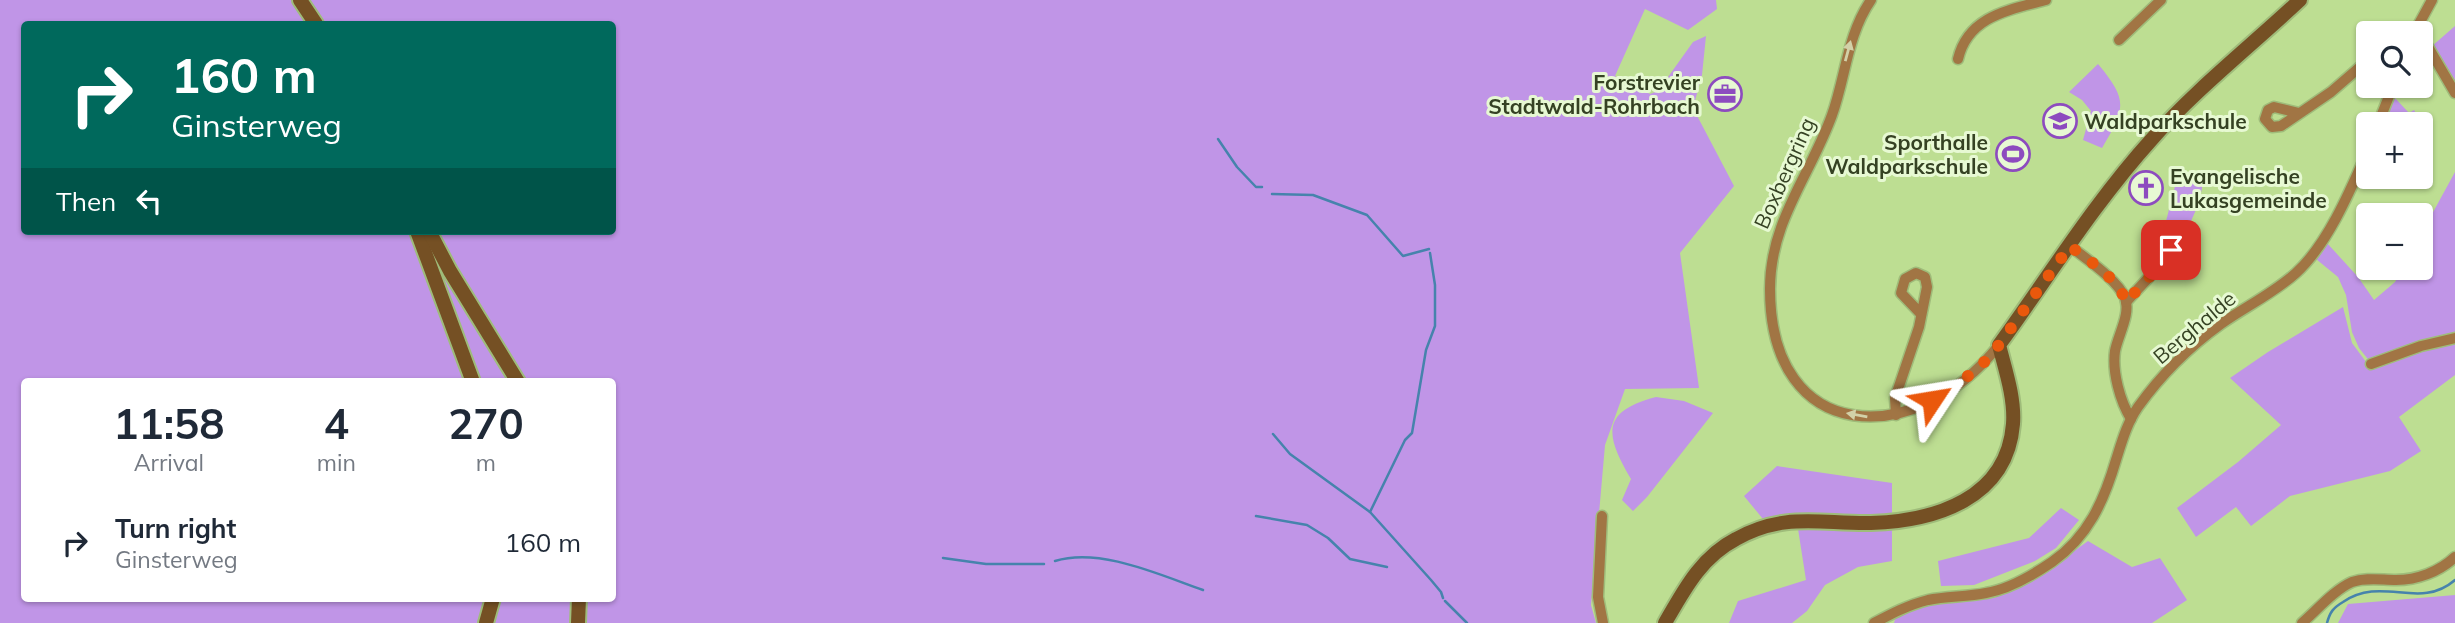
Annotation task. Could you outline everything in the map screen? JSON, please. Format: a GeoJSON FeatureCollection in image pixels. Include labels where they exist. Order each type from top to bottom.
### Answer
{"type":"FeatureCollection","features":[{"type":"Feature","properties":{"kind":"street"},"geometry":{"type":"LineString","coordinates":[[300,0],[314,21]]}},
{"type":"Feature","properties":{"kind":"street","name":"Boxbergring"},"geometry":{"type":"LineString","coordinates":[[1871,0],[1854,32],[1831,117],[1781,224],[1771,267],[1770,303],[1774,332],[1793,377],[1810,394],[1828,406],[1850,415],[1877,418],[1919,407],[1953,388],[1985,362],[2158,132],[2300,0]]}},
{"type":"Feature","properties":{"kind":"street"},"geometry":{"type":"LineString","coordinates":[[1958,59],[1968,35],[1986,19],[2046,0]]}},
{"type":"Feature","properties":{"kind":"street"},"geometry":{"type":"LineString","coordinates":[[2119,40],[2161,0]]}},
{"type":"Feature","properties":{"kind":"street"},"geometry":{"type":"LineString","coordinates":[[2421,21],[2432,0]]}},
{"type":"Feature","properties":{"kind":"street"},"geometry":{"type":"LineString","coordinates":[[2433,55],[2455,93]]}},
{"type":"Feature","properties":{"kind":"street"},"geometry":{"type":"LineString","coordinates":[[2299,113],[2331,92],[2356,70]]}},
{"type":"Feature","properties":{"kind":"street","name":"Berghalde"},"geometry":{"type":"LineString","coordinates":[[1874,623],[1904,607],[1926,600],[1989,593],[2009,587],[2054,560],[2080,537],[2094,518],[2109,485],[2131,419],[2160,380],[2219,325],[2287,281],[2302,267],[2325,233],[2356,177]]}},
{"type":"Feature","properties":{"kind":"street"},"geometry":{"type":"LineString","coordinates":[[418,235],[472,378]]}},
{"type":"Feature","properties":{"kind":"street"},"geometry":{"type":"LineString","coordinates":[[431,235],[516,378]]}},
{"type":"Feature","properties":{"kind":"street"},"geometry":{"type":"LineString","coordinates":[[2070,246],[2111,281],[2123,294],[2126,302],[2115,362],[2125,409],[2131,419]]}},
{"type":"Feature","properties":{"kind":"street"},"geometry":{"type":"LineString","coordinates":[[2126,302],[2166,259],[2172,247]]}},
{"type":"Feature","properties":{"kind":"street"},"geometry":{"type":"LineString","coordinates":[[1896,415],[1895,398],[1921,314]]}},
{"type":"Feature","properties":{"kind":"street"},"geometry":{"type":"LineString","coordinates":[[2371,364],[2421,346],[2455,338]]}},
{"type":"Feature","properties":{"kind":"street"},"geometry":{"type":"LineString","coordinates":[[1665,623],[1684,590],[1718,549],[1764,526],[1789,521],[1868,523],[1918,518],[1940,513],[1962,503],[1982,488],[2001,463],[2013,424],[2010,395],[1999,345]]}},
{"type":"Feature","properties":{"kind":"street"},"geometry":{"type":"LineString","coordinates":[[1602,516],[1598,589],[1603,623]]}},
{"type":"Feature","properties":{"kind":"street"},"geometry":{"type":"LineString","coordinates":[[2302,623],[2343,587],[2353,582],[2417,578],[2445,565],[2455,557]]}},
{"type":"Feature","properties":{"kind":"street"},"geometry":{"type":"LineString","coordinates":[[486,623],[492,602]]}},
{"type":"Feature","properties":{"kind":"street"},"geometry":{"type":"LineString","coordinates":[[578,623],[579,602]]}},
{"type":"Feature","properties":{"kind":"shaded area"},"geometry":{"type":"Polygon","coordinates":[[[0,0],[1716,0],[1717,9],[1688,30],[1645,9],[1615,76],[1650,94],[1658,91],[1693,42],[1706,36],[1702,75],[1693,108],[1734,186],[1680,253],[1699,388],[1625,389],[1605,445],[1591,605],[1596,623],[0,623],[0,0]]]}},
{"type":"Feature","properties":{"kind":"shaded area"},"geometry":{"type":"Polygon","coordinates":[[[2455,26],[2455,87],[2433,50],[2433,45],[2455,26]]]}},
{"type":"Feature","properties":{"kind":"shaded area"},"geometry":{"type":"Polygon","coordinates":[[[2098,64],[2115,87],[2120,105],[2115,124],[2102,148],[2083,140],[2091,111],[2082,100],[2069,92],[2098,64]]]}},
{"type":"Feature","properties":{"kind":"shaded area"},"geometry":{"type":"Polygon","coordinates":[[[2395,98],[2408,112],[2389,112],[2395,98]]]}},
{"type":"Feature","properties":{"kind":"shaded area"},"geometry":{"type":"Polygon","coordinates":[[[2180,167],[2203,183],[2199,203],[2184,237],[2164,229],[2180,167]]]}},
{"type":"Feature","properties":{"kind":"shaded area"},"geometry":{"type":"Polygon","coordinates":[[[2455,172],[2455,375],[2399,417],[2421,451],[2390,471],[2290,496],[2251,526],[2236,507],[2196,537],[2177,508],[2281,425],[2230,378],[2343,307],[2352,343],[2369,366],[2371,363],[2359,348],[2352,332],[2346,295],[2338,277],[2316,259],[2327,243],[2356,275],[2356,280],[2360,280],[2374,300],[2396,280],[2433,280],[2433,212],[2455,172]]]}},
{"type":"Feature","properties":{"kind":"shaded area"},"geometry":{"type":"Polygon","coordinates":[[[1656,397],[1684,401],[1713,413],[1633,511],[1622,500],[1631,479],[1616,450],[1613,428],[1616,418],[1625,410],[1656,397]]]}},
{"type":"Feature","properties":{"kind":"shaded area"},"geometry":{"type":"Polygon","coordinates":[[[1777,466],[1892,483],[1892,561],[1858,567],[1825,585],[1807,611],[1792,623],[1729,623],[1738,601],[1806,580],[1796,516],[1763,519],[1744,496],[1777,466]]]}},
{"type":"Feature","properties":{"kind":"shaded area"},"geometry":{"type":"Polygon","coordinates":[[[2061,508],[2079,520],[2056,548],[2035,561],[1974,585],[1941,586],[1938,561],[2029,538],[2061,508]]]}},
{"type":"Feature","properties":{"kind":"shaded area"},"geometry":{"type":"Polygon","coordinates":[[[2088,541],[2132,567],[2160,558],[2187,600],[2152,623],[1894,623],[1896,616],[1931,605],[1994,598],[2034,580],[2088,541]]]}},
{"type":"Feature","properties":{"kind":"shaded area"},"geometry":{"type":"Polygon","coordinates":[[[2455,595],[2455,623],[2338,623],[2348,604],[2455,595]]]}},
{"type":"Feature","properties":{"kind":"waterway"},"geometry":{"type":"LineString","coordinates":[[1218,139],[1237,167],[1256,187],[1262,187]]}},
{"type":"Feature","properties":{"kind":"waterway"},"geometry":{"type":"LineString","coordinates":[[1272,194],[1313,195],[1367,215],[1403,256],[1429,249]]}},
{"type":"Feature","properties":{"kind":"waterway"},"geometry":{"type":"LineString","coordinates":[[1370,512],[1405,440],[1412,433],[1426,350],[1435,326],[1435,285],[1430,253]]}},
{"type":"Feature","properties":{"kind":"waterway"},"geometry":{"type":"LineString","coordinates":[[1273,434],[1290,454],[1370,512],[1431,580],[1443,598]]}},
{"type":"Feature","properties":{"kind":"waterway"},"geometry":{"type":"LineString","coordinates":[[1256,516],[1307,525],[1328,538],[1350,559],[1387,567]]}},
{"type":"Feature","properties":{"kind":"waterway"},"geometry":{"type":"LineString","coordinates":[[943,558],[986,564],[1044,564]]}},
{"type":"Feature","properties":{"kind":"waterway"},"geometry":{"type":"LineString","coordinates":[[1055,561],[1073,558],[1110,560],[1203,590]]}},
{"type":"Feature","properties":{"kind":"waterway"},"geometry":{"type":"LineString","coordinates":[[2327,623],[2334,608],[2358,595],[2387,591],[2428,593],[2455,580]]}},
{"type":"Feature","properties":{"kind":"waterway"},"geometry":{"type":"LineString","coordinates":[[1445,601],[1467,623]]}},
{"type":"Feature","properties":{"kind":"place","name":"Forstrevier Stadtwald-Rohrbach"},"geometry":{"type":"Point","coordinates":[1725,94]}},
{"type":"Feature","properties":{"kind":"place","name":"Waldparkschule"},"geometry":{"type":"Point","coordinates":[2060,121]}},
{"type":"Feature","properties":{"kind":"place","name":"Sporthalle Waldparkschule"},"geometry":{"type":"Point","coordinates":[2013,154]}},
{"type":"Feature","properties":{"kind":"place","name":"Evangelische Lukasgemeinde"},"geometry":{"type":"Point","coordinates":[2146,188]}},
{"type":"Feature","properties":{"kind":"route"},"geometry":{"type":"LineString","coordinates":[[1932,400],[1953,388],[1990,357],[2070,246],[2111,281],[2123,294],[2126,302],[2166,259],[2171,250]]}}]}
